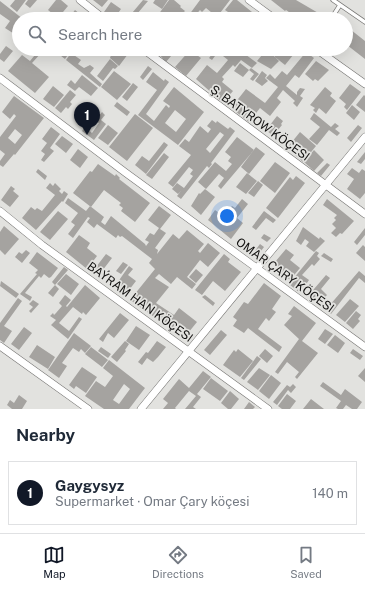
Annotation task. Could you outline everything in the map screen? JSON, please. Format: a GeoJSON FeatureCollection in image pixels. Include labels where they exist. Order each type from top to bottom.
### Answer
{"type":"FeatureCollection","features":[{"type":"Feature","properties":{"kind":"street"},"geometry":{"type":"LineString","coordinates":[[80,0],[95,12]]}},
{"type":"Feature","properties":{"kind":"street"},"geometry":{"type":"LineString","coordinates":[[249,0],[265,12]]}},
{"type":"Feature","properties":{"kind":"street","name":"Ş. BATYROW KÖÇESI"},"geometry":{"type":"LineString","coordinates":[[152,56],[365,214]]}},
{"type":"Feature","properties":{"kind":"street"},"geometry":{"type":"LineString","coordinates":[[326,56],[365,84]]}},
{"type":"Feature","properties":{"kind":"street","name":"OMAR ÇARY KÖÇESI"},"geometry":{"type":"LineString","coordinates":[[0,78],[365,347]]}},
{"type":"Feature","properties":{"kind":"street"},"geometry":{"type":"LineString","coordinates":[[141,409],[188,350],[258,269],[365,137]]}},
{"type":"Feature","properties":{"kind":"street","name":"BAÝRAM HAN KÖÇESI"},"geometry":{"type":"LineString","coordinates":[[0,211],[42,245],[268,409]]}},
{"type":"Feature","properties":{"kind":"street"},"geometry":{"type":"LineString","coordinates":[[0,346],[88,409]]}},
{"type":"Feature","properties":{"kind":"lane"},"geometry":{"type":"LineString","coordinates":[[333,0],[350,12]]}},
{"type":"Feature","properties":{"kind":"lane"},"geometry":{"type":"LineString","coordinates":[[336,12],[340,5]]}},
{"type":"Feature","properties":{"kind":"lane"},"geometry":{"type":"LineString","coordinates":[[353,14],[365,22]]}},
{"type":"Feature","properties":{"kind":"building"},"geometry":{"type":"Polygon","coordinates":[[[15,0],[26,0],[17,12],[10,6],[15,0]]]}},
{"type":"Feature","properties":{"kind":"building"},"geometry":{"type":"Polygon","coordinates":[[[28,0],[37,0],[30,8],[25,4],[28,0]]]}},
{"type":"Feature","properties":{"kind":"building"},"geometry":{"type":"Polygon","coordinates":[[[56,0],[61,0],[68,6],[63,12],[50,12],[48,10],[56,0]]]}},
{"type":"Feature","properties":{"kind":"building"},"geometry":{"type":"Polygon","coordinates":[[[93,0],[108,0],[102,7],[93,0]]]}},
{"type":"Feature","properties":{"kind":"building"},"geometry":{"type":"Polygon","coordinates":[[[143,0],[148,1],[139,12],[133,12],[143,0]]]}},
{"type":"Feature","properties":{"kind":"building"},"geometry":{"type":"Polygon","coordinates":[[[155,0],[168,0],[162,9],[153,3],[155,0]]]}},
{"type":"Feature","properties":{"kind":"building"},"geometry":{"type":"Polygon","coordinates":[[[169,0],[174,0],[185,11],[184,12],[160,12],[169,0]]]}},
{"type":"Feature","properties":{"kind":"building"},"geometry":{"type":"Polygon","coordinates":[[[200,0],[230,0],[221,12],[211,12],[206,8],[202,12],[200,10],[198,12],[191,12],[200,0]]]}},
{"type":"Feature","properties":{"kind":"building"},"geometry":{"type":"Polygon","coordinates":[[[233,0],[237,0],[252,12],[228,12],[225,10],[233,0]]]}},
{"type":"Feature","properties":{"kind":"building"},"geometry":{"type":"Polygon","coordinates":[[[271,0],[296,0],[317,12],[289,12],[286,10],[285,11],[271,0]]]}},
{"type":"Feature","properties":{"kind":"building"},"geometry":{"type":"Polygon","coordinates":[[[0,1],[14,12],[12,12],[12,32],[5,28],[10,21],[0,14],[0,1]]]}},
{"type":"Feature","properties":{"kind":"building"},"geometry":{"type":"Polygon","coordinates":[[[111,2],[121,9],[119,12],[104,12],[111,2]]]}},
{"type":"Feature","properties":{"kind":"building"},"geometry":{"type":"Polygon","coordinates":[[[353,32],[365,41],[365,59],[353,50],[353,32]]]}},
{"type":"Feature","properties":{"kind":"building"},"geometry":{"type":"Polygon","coordinates":[[[6,46],[12,50],[4,62],[0,59],[0,54],[6,46]]]}},
{"type":"Feature","properties":{"kind":"building"},"geometry":{"type":"Polygon","coordinates":[[[21,56],[30,61],[34,56],[38,56],[32,63],[49,77],[35,93],[8,71],[21,56]]]}},
{"type":"Feature","properties":{"kind":"building"},"geometry":{"type":"Polygon","coordinates":[[[69,56],[75,56],[81,60],[78,64],[84,68],[90,65],[94,68],[90,73],[102,84],[100,87],[66,60],[69,56]]]}},
{"type":"Feature","properties":{"kind":"building"},"geometry":{"type":"Polygon","coordinates":[[[111,56],[126,56],[119,66],[110,58],[111,56]]]}},
{"type":"Feature","properties":{"kind":"building"},"geometry":{"type":"Polygon","coordinates":[[[161,56],[171,56],[166,62],[161,56]]]}},
{"type":"Feature","properties":{"kind":"building"},"geometry":{"type":"Polygon","coordinates":[[[185,56],[198,56],[201,58],[186,76],[175,67],[185,56]]]}},
{"type":"Feature","properties":{"kind":"building"},"geometry":{"type":"Polygon","coordinates":[[[211,56],[215,56],[212,60],[209,58],[211,56]]]}},
{"type":"Feature","properties":{"kind":"building"},"geometry":{"type":"Polygon","coordinates":[[[223,56],[248,56],[257,63],[252,68],[241,60],[235,67],[233,65],[222,77],[224,79],[222,82],[233,91],[223,103],[196,79],[207,65],[217,73],[228,60],[223,56]]]}},
{"type":"Feature","properties":{"kind":"building"},"geometry":{"type":"Polygon","coordinates":[[[261,56],[274,56],[279,61],[271,69],[257,61],[261,56]]]}},
{"type":"Feature","properties":{"kind":"building"},"geometry":{"type":"Polygon","coordinates":[[[275,56],[292,56],[285,65],[275,57],[275,56]]]}},
{"type":"Feature","properties":{"kind":"building"},"geometry":{"type":"Polygon","coordinates":[[[303,56],[311,56],[314,58],[299,78],[295,75],[286,86],[297,95],[300,88],[305,89],[300,96],[303,98],[297,107],[293,103],[295,101],[283,90],[277,98],[281,102],[270,116],[260,108],[249,122],[231,108],[246,89],[265,103],[278,87],[266,78],[270,74],[275,79],[282,71],[287,75],[303,56]]]}},
{"type":"Feature","properties":{"kind":"building"},"geometry":{"type":"Polygon","coordinates":[[[110,59],[118,66],[115,69],[113,68],[103,81],[97,76],[110,59]]]}},
{"type":"Feature","properties":{"kind":"building"},"geometry":{"type":"Polygon","coordinates":[[[316,61],[329,70],[318,81],[315,79],[313,81],[305,74],[316,61]]]}},
{"type":"Feature","properties":{"kind":"building"},"geometry":{"type":"Polygon","coordinates":[[[240,63],[249,70],[243,77],[234,71],[240,63]]]}},
{"type":"Feature","properties":{"kind":"building"},"geometry":{"type":"Polygon","coordinates":[[[148,66],[152,69],[143,80],[140,77],[148,66]]]}},
{"type":"Feature","properties":{"kind":"building"},"geometry":{"type":"Polygon","coordinates":[[[251,68],[259,74],[253,81],[250,79],[254,74],[249,70],[251,68]]]}},
{"type":"Feature","properties":{"kind":"building"},"geometry":{"type":"Polygon","coordinates":[[[114,71],[131,84],[117,100],[101,87],[114,71]]]}},
{"type":"Feature","properties":{"kind":"building"},"geometry":{"type":"Polygon","coordinates":[[[262,71],[267,75],[265,78],[268,81],[262,86],[255,81],[262,71]]]}},
{"type":"Feature","properties":{"kind":"building"},"geometry":{"type":"Polygon","coordinates":[[[153,72],[164,81],[165,79],[169,82],[146,114],[154,121],[166,105],[169,108],[170,106],[163,101],[174,87],[204,112],[178,145],[138,115],[157,90],[146,82],[153,72]],[[175,110],[165,123],[176,132],[186,119],[175,110]]]}},
{"type":"Feature","properties":{"kind":"building"},"geometry":{"type":"Polygon","coordinates":[[[82,75],[98,88],[91,96],[79,87],[75,91],[67,85],[71,80],[75,84],[82,75]]]}},
{"type":"Feature","properties":{"kind":"building"},"geometry":{"type":"Polygon","coordinates":[[[133,83],[138,87],[127,101],[122,97],[133,83]]]}},
{"type":"Feature","properties":{"kind":"building"},"geometry":{"type":"Polygon","coordinates":[[[350,84],[361,92],[347,110],[344,107],[346,104],[339,98],[350,84]]]}},
{"type":"Feature","properties":{"kind":"building"},"geometry":{"type":"Polygon","coordinates":[[[53,86],[64,95],[54,107],[43,99],[53,86]]]}},
{"type":"Feature","properties":{"kind":"building"},"geometry":{"type":"Polygon","coordinates":[[[325,87],[332,93],[330,96],[336,101],[326,114],[319,108],[316,113],[313,110],[315,108],[310,105],[325,87]]]}},
{"type":"Feature","properties":{"kind":"building"},"geometry":{"type":"Polygon","coordinates":[[[70,90],[76,95],[70,102],[72,104],[68,109],[66,107],[61,113],[55,108],[70,90]]]}},
{"type":"Feature","properties":{"kind":"building"},"geometry":{"type":"Polygon","coordinates":[[[364,95],[365,96],[365,112],[356,105],[364,95]]]}},
{"type":"Feature","properties":{"kind":"building"},"geometry":{"type":"Polygon","coordinates":[[[14,96],[44,118],[15,155],[14,154],[3,167],[0,165],[0,161],[5,154],[0,150],[0,137],[16,116],[14,114],[10,119],[2,112],[14,96]],[[15,129],[8,138],[15,144],[22,135],[15,129]]]}},
{"type":"Feature","properties":{"kind":"building"},"geometry":{"type":"Polygon","coordinates":[[[117,102],[130,112],[127,116],[114,106],[117,102]]]}},
{"type":"Feature","properties":{"kind":"building"},"geometry":{"type":"Polygon","coordinates":[[[352,105],[360,112],[354,120],[346,113],[352,105]]]}},
{"type":"Feature","properties":{"kind":"building"},"geometry":{"type":"Polygon","coordinates":[[[102,112],[105,115],[101,120],[106,124],[94,140],[82,131],[85,127],[92,133],[99,123],[95,121],[102,112]]]}},
{"type":"Feature","properties":{"kind":"building"},"geometry":{"type":"Polygon","coordinates":[[[314,113],[331,127],[335,123],[339,126],[335,129],[340,133],[337,136],[329,130],[317,145],[309,139],[320,127],[310,119],[314,113]]]}},
{"type":"Feature","properties":{"kind":"building"},"geometry":{"type":"Polygon","coordinates":[[[135,114],[153,128],[127,161],[109,147],[135,114]]]}},
{"type":"Feature","properties":{"kind":"building"},"geometry":{"type":"Polygon","coordinates":[[[277,116],[283,121],[281,124],[282,125],[273,136],[266,130],[277,116]]]}},
{"type":"Feature","properties":{"kind":"building"},"geometry":{"type":"Polygon","coordinates":[[[212,120],[216,123],[217,121],[228,129],[230,127],[235,131],[211,163],[212,164],[209,168],[207,166],[181,199],[177,196],[181,191],[178,194],[172,189],[177,183],[184,188],[193,176],[190,174],[193,170],[189,167],[173,187],[168,183],[191,155],[179,146],[185,139],[189,142],[200,126],[208,133],[211,129],[207,126],[212,120]],[[220,132],[206,149],[210,153],[224,135],[220,132]]]}},
{"type":"Feature","properties":{"kind":"building"},"geometry":{"type":"Polygon","coordinates":[[[108,125],[118,133],[108,145],[98,138],[108,125]]]}},
{"type":"Feature","properties":{"kind":"building"},"geometry":{"type":"Polygon","coordinates":[[[358,125],[362,128],[351,142],[347,138],[358,125]]]}},
{"type":"Feature","properties":{"kind":"building"},"geometry":{"type":"Polygon","coordinates":[[[51,127],[60,134],[50,148],[54,151],[44,162],[41,160],[45,154],[41,151],[47,143],[42,139],[51,127]]]}},
{"type":"Feature","properties":{"kind":"building"},"geometry":{"type":"Polygon","coordinates":[[[300,132],[316,146],[303,162],[287,148],[300,132]]]}},
{"type":"Feature","properties":{"kind":"building"},"geometry":{"type":"Polygon","coordinates":[[[62,136],[73,144],[66,153],[55,144],[62,136]]]}},
{"type":"Feature","properties":{"kind":"building"},"geometry":{"type":"Polygon","coordinates":[[[237,137],[254,150],[221,189],[218,186],[224,178],[219,174],[206,189],[198,182],[215,162],[226,171],[232,164],[228,161],[231,157],[225,152],[237,137]]]}},
{"type":"Feature","properties":{"kind":"building"},"geometry":{"type":"Polygon","coordinates":[[[164,142],[168,145],[146,174],[135,165],[142,156],[149,161],[164,142]]]}},
{"type":"Feature","properties":{"kind":"building"},"geometry":{"type":"Polygon","coordinates":[[[256,147],[265,154],[249,174],[241,167],[256,147]]]}},
{"type":"Feature","properties":{"kind":"building"},"geometry":{"type":"Polygon","coordinates":[[[78,149],[88,157],[80,168],[70,160],[78,149]]]}},
{"type":"Feature","properties":{"kind":"building"},"geometry":{"type":"Polygon","coordinates":[[[314,150],[324,160],[314,171],[304,162],[314,150]]]}},
{"type":"Feature","properties":{"kind":"building"},"geometry":{"type":"Polygon","coordinates":[[[365,152],[365,159],[361,164],[357,162],[365,152]]]}},
{"type":"Feature","properties":{"kind":"building"},"geometry":{"type":"Polygon","coordinates":[[[164,153],[169,157],[152,179],[146,175],[164,153]]]}},
{"type":"Feature","properties":{"kind":"building"},"geometry":{"type":"Polygon","coordinates":[[[275,162],[290,173],[275,193],[260,181],[275,162]]]}},
{"type":"Feature","properties":{"kind":"building"},"geometry":{"type":"Polygon","coordinates":[[[327,163],[330,165],[321,176],[317,173],[327,163]]]}},
{"type":"Feature","properties":{"kind":"building"},"geometry":{"type":"Polygon","coordinates":[[[98,164],[115,176],[116,174],[120,178],[119,179],[150,203],[135,222],[121,211],[123,208],[119,205],[121,203],[104,190],[91,207],[73,193],[90,171],[92,172],[98,164]]]}},
{"type":"Feature","properties":{"kind":"building"},"geometry":{"type":"Polygon","coordinates":[[[352,168],[359,173],[362,169],[365,171],[365,193],[360,199],[347,189],[354,179],[347,174],[352,168]]]}},
{"type":"Feature","properties":{"kind":"building"},"geometry":{"type":"Polygon","coordinates":[[[38,169],[47,176],[45,180],[36,172],[38,169]]]}},
{"type":"Feature","properties":{"kind":"building"},"geometry":{"type":"Polygon","coordinates":[[[247,173],[257,181],[246,194],[236,187],[247,173]]]}},
{"type":"Feature","properties":{"kind":"building"},"geometry":{"type":"Polygon","coordinates":[[[296,176],[305,183],[278,218],[266,208],[290,177],[293,180],[296,176]]]}},
{"type":"Feature","properties":{"kind":"building"},"geometry":{"type":"Polygon","coordinates":[[[258,181],[263,185],[254,197],[248,193],[258,181]]]}},
{"type":"Feature","properties":{"kind":"building"},"geometry":{"type":"Polygon","coordinates":[[[50,183],[53,186],[55,183],[61,189],[59,191],[62,194],[64,191],[68,194],[63,202],[62,201],[36,230],[22,218],[31,207],[35,210],[37,208],[42,211],[55,195],[46,188],[50,183]]]}},
{"type":"Feature","properties":{"kind":"building"},"geometry":{"type":"Polygon","coordinates":[[[11,186],[15,189],[13,191],[19,196],[10,207],[1,200],[11,186]]]}},
{"type":"Feature","properties":{"kind":"building"},"geometry":{"type":"Polygon","coordinates":[[[205,189],[215,197],[201,215],[191,206],[199,193],[200,194],[205,189]]]}},
{"type":"Feature","properties":{"kind":"building"},"geometry":{"type":"Polygon","coordinates":[[[68,198],[86,211],[90,206],[104,217],[101,222],[105,225],[111,216],[146,246],[149,242],[145,240],[150,233],[154,235],[159,228],[148,220],[159,206],[171,215],[160,229],[166,233],[155,248],[158,250],[157,254],[173,234],[179,239],[187,230],[204,244],[198,251],[200,253],[208,243],[220,253],[208,267],[200,260],[187,277],[196,284],[192,289],[177,277],[171,284],[159,274],[155,278],[169,287],[156,303],[174,315],[179,308],[197,322],[184,338],[130,300],[155,269],[149,263],[152,259],[122,236],[120,237],[118,235],[116,238],[97,224],[94,228],[87,222],[90,218],[88,217],[73,238],[68,234],[75,225],[71,222],[78,213],[65,203],[68,198]]]}},
{"type":"Feature","properties":{"kind":"building"},"geometry":{"type":"Polygon","coordinates":[[[242,199],[248,204],[237,218],[243,223],[231,239],[208,220],[215,210],[226,218],[229,216],[226,213],[232,206],[235,208],[242,199]]]}},
{"type":"Feature","properties":{"kind":"building"},"geometry":{"type":"Polygon","coordinates":[[[327,199],[354,221],[342,234],[340,233],[336,237],[331,233],[336,228],[332,224],[336,220],[334,218],[337,215],[323,205],[327,199]]]}},
{"type":"Feature","properties":{"kind":"building"},"geometry":{"type":"Polygon","coordinates":[[[58,211],[68,219],[50,240],[40,232],[58,211]]]}},
{"type":"Feature","properties":{"kind":"building"},"geometry":{"type":"Polygon","coordinates":[[[264,211],[276,220],[273,223],[266,218],[256,230],[252,227],[264,211]]]}},
{"type":"Feature","properties":{"kind":"building"},"geometry":{"type":"Polygon","coordinates":[[[4,226],[19,239],[5,255],[0,250],[0,232],[4,226]]]}},
{"type":"Feature","properties":{"kind":"building"},"geometry":{"type":"Polygon","coordinates":[[[303,227],[319,239],[320,237],[325,241],[314,252],[306,246],[309,242],[305,239],[301,245],[296,241],[303,227]]]}},
{"type":"Feature","properties":{"kind":"building"},"geometry":{"type":"Polygon","coordinates":[[[365,228],[365,235],[357,245],[354,242],[365,228]]]}},
{"type":"Feature","properties":{"kind":"building"},"geometry":{"type":"Polygon","coordinates":[[[264,234],[271,238],[267,242],[261,238],[264,234]]]}},
{"type":"Feature","properties":{"kind":"building"},"geometry":{"type":"Polygon","coordinates":[[[79,235],[90,243],[87,248],[97,256],[87,269],[66,252],[79,235]]]}},
{"type":"Feature","properties":{"kind":"building"},"geometry":{"type":"Polygon","coordinates":[[[260,244],[264,247],[258,255],[254,252],[260,244]]]}},
{"type":"Feature","properties":{"kind":"building"},"geometry":{"type":"Polygon","coordinates":[[[363,245],[365,247],[365,261],[356,253],[363,245]]]}},
{"type":"Feature","properties":{"kind":"building"},"geometry":{"type":"Polygon","coordinates":[[[286,249],[294,255],[290,260],[300,268],[290,280],[275,268],[277,265],[275,262],[286,249]]]}},
{"type":"Feature","properties":{"kind":"building"},"geometry":{"type":"Polygon","coordinates":[[[26,250],[30,253],[22,263],[15,257],[19,252],[22,254],[26,250]]]}},
{"type":"Feature","properties":{"kind":"building"},"geometry":{"type":"Polygon","coordinates":[[[316,251],[319,253],[317,256],[320,259],[314,266],[312,264],[302,275],[309,280],[300,293],[289,284],[316,251]]]}},
{"type":"Feature","properties":{"kind":"building"},"geometry":{"type":"Polygon","coordinates":[[[37,252],[58,268],[49,278],[44,274],[41,278],[39,276],[25,293],[32,297],[30,301],[20,294],[37,274],[35,273],[38,270],[29,263],[37,252]]]}},
{"type":"Feature","properties":{"kind":"building"},"geometry":{"type":"Polygon","coordinates":[[[324,253],[333,259],[331,262],[321,256],[324,253]]]}},
{"type":"Feature","properties":{"kind":"building"},"geometry":{"type":"Polygon","coordinates":[[[106,254],[112,258],[99,275],[93,271],[106,254]]]}},
{"type":"Feature","properties":{"kind":"building"},"geometry":{"type":"Polygon","coordinates":[[[224,254],[230,259],[228,262],[241,272],[225,291],[213,281],[202,295],[195,290],[224,254]]]}},
{"type":"Feature","properties":{"kind":"building"},"geometry":{"type":"Polygon","coordinates":[[[123,262],[128,265],[121,274],[116,271],[123,262]]]}},
{"type":"Feature","properties":{"kind":"building"},"geometry":{"type":"Polygon","coordinates":[[[129,266],[133,269],[128,275],[136,281],[126,294],[115,286],[129,266]]]}},
{"type":"Feature","properties":{"kind":"building"},"geometry":{"type":"Polygon","coordinates":[[[64,267],[68,270],[55,285],[52,282],[64,267]]]}},
{"type":"Feature","properties":{"kind":"building"},"geometry":{"type":"Polygon","coordinates":[[[196,269],[203,275],[196,283],[189,277],[196,269]]]}},
{"type":"Feature","properties":{"kind":"building"},"geometry":{"type":"Polygon","coordinates":[[[359,271],[365,276],[365,283],[359,278],[331,314],[324,306],[326,303],[329,306],[359,271]]]}},
{"type":"Feature","properties":{"kind":"building"},"geometry":{"type":"Polygon","coordinates":[[[66,274],[79,284],[71,295],[57,284],[66,274]]]}},
{"type":"Feature","properties":{"kind":"building"},"geometry":{"type":"Polygon","coordinates":[[[326,275],[330,278],[321,289],[327,295],[318,305],[308,296],[326,275]]]}},
{"type":"Feature","properties":{"kind":"building"},"geometry":{"type":"Polygon","coordinates":[[[1,281],[19,294],[16,298],[0,286],[1,281]]]}},
{"type":"Feature","properties":{"kind":"building"},"geometry":{"type":"Polygon","coordinates":[[[264,283],[281,296],[272,309],[276,312],[269,321],[266,318],[258,329],[282,347],[279,352],[248,328],[244,333],[233,326],[237,320],[233,317],[244,302],[248,304],[264,283]]]}},
{"type":"Feature","properties":{"kind":"building"},"geometry":{"type":"Polygon","coordinates":[[[55,285],[59,289],[53,297],[48,293],[55,285]]]}},
{"type":"Feature","properties":{"kind":"building"},"geometry":{"type":"Polygon","coordinates":[[[85,285],[100,298],[86,315],[83,312],[82,314],[73,307],[59,323],[69,331],[79,317],[82,319],[68,339],[51,325],[56,320],[50,316],[53,313],[54,315],[62,306],[59,303],[65,295],[71,300],[66,306],[67,307],[85,285]]]}},
{"type":"Feature","properties":{"kind":"building"},"geometry":{"type":"Polygon","coordinates":[[[205,295],[215,303],[213,306],[202,297],[205,295]]]}},
{"type":"Feature","properties":{"kind":"building"},"geometry":{"type":"Polygon","coordinates":[[[18,298],[22,301],[4,326],[12,331],[4,343],[0,340],[0,323],[18,298]]]}},
{"type":"Feature","properties":{"kind":"building"},"geometry":{"type":"Polygon","coordinates":[[[350,299],[359,306],[345,322],[336,315],[350,299]]]}},
{"type":"Feature","properties":{"kind":"building"},"geometry":{"type":"Polygon","coordinates":[[[33,300],[39,304],[31,313],[29,311],[33,307],[29,304],[33,300]]]}},
{"type":"Feature","properties":{"kind":"building"},"geometry":{"type":"Polygon","coordinates":[[[294,306],[316,323],[302,341],[318,353],[297,379],[295,377],[299,372],[287,362],[278,374],[275,372],[299,339],[284,325],[292,316],[288,314],[294,306]]]}},
{"type":"Feature","properties":{"kind":"building"},"geometry":{"type":"Polygon","coordinates":[[[356,311],[361,315],[358,319],[360,321],[353,329],[346,323],[356,311]]]}},
{"type":"Feature","properties":{"kind":"building"},"geometry":{"type":"Polygon","coordinates":[[[120,313],[129,320],[114,338],[108,333],[103,342],[99,339],[120,313]]]}},
{"type":"Feature","properties":{"kind":"building"},"geometry":{"type":"Polygon","coordinates":[[[136,326],[150,335],[139,350],[126,341],[136,326]]]}},
{"type":"Feature","properties":{"kind":"building"},"geometry":{"type":"Polygon","coordinates":[[[24,327],[32,333],[19,350],[11,344],[24,327]]]}},
{"type":"Feature","properties":{"kind":"building"},"geometry":{"type":"Polygon","coordinates":[[[325,329],[333,334],[325,344],[318,339],[325,329]]]}},
{"type":"Feature","properties":{"kind":"building"},"geometry":{"type":"Polygon","coordinates":[[[221,330],[227,335],[210,355],[204,350],[221,330]]]}},
{"type":"Feature","properties":{"kind":"building"},"geometry":{"type":"Polygon","coordinates":[[[74,333],[91,346],[85,353],[81,349],[79,352],[73,348],[62,363],[67,366],[59,378],[48,370],[74,333]]]}},
{"type":"Feature","properties":{"kind":"building"},"geometry":{"type":"Polygon","coordinates":[[[335,335],[345,343],[338,353],[327,345],[335,335]]]}},
{"type":"Feature","properties":{"kind":"building"},"geometry":{"type":"Polygon","coordinates":[[[125,341],[129,344],[125,350],[126,351],[117,362],[111,357],[125,341]]]}},
{"type":"Feature","properties":{"kind":"building"},"geometry":{"type":"Polygon","coordinates":[[[157,341],[166,347],[158,357],[153,362],[147,358],[142,365],[138,362],[146,352],[148,353],[157,341]]]}},
{"type":"Feature","properties":{"kind":"building"},"geometry":{"type":"Polygon","coordinates":[[[37,345],[55,357],[48,369],[29,357],[37,345]]]}},
{"type":"Feature","properties":{"kind":"building"},"geometry":{"type":"Polygon","coordinates":[[[91,347],[108,360],[102,367],[85,354],[91,347]]]}},
{"type":"Feature","properties":{"kind":"building"},"geometry":{"type":"Polygon","coordinates":[[[101,347],[111,354],[108,358],[98,351],[101,347]]]}},
{"type":"Feature","properties":{"kind":"building"},"geometry":{"type":"Polygon","coordinates":[[[238,349],[253,361],[240,377],[223,365],[234,350],[236,352],[238,349]]]}},
{"type":"Feature","properties":{"kind":"building"},"geometry":{"type":"Polygon","coordinates":[[[265,349],[273,356],[267,363],[259,356],[265,349]]]}},
{"type":"Feature","properties":{"kind":"building"},"geometry":{"type":"Polygon","coordinates":[[[353,349],[363,356],[360,360],[350,353],[353,349]]]}},
{"type":"Feature","properties":{"kind":"building"},"geometry":{"type":"Polygon","coordinates":[[[257,356],[261,359],[244,380],[241,378],[257,356]]]}},
{"type":"Feature","properties":{"kind":"building"},"geometry":{"type":"Polygon","coordinates":[[[109,360],[145,388],[129,409],[104,409],[85,396],[96,381],[105,387],[113,376],[103,368],[109,360]],[[124,384],[113,400],[119,404],[130,389],[124,384]]]}},
{"type":"Feature","properties":{"kind":"building"},"geometry":{"type":"Polygon","coordinates":[[[82,367],[97,377],[86,393],[76,386],[74,389],[69,385],[82,367]]]}},
{"type":"Feature","properties":{"kind":"building"},"geometry":{"type":"Polygon","coordinates":[[[259,368],[270,375],[258,390],[247,382],[259,368]]]}},
{"type":"Feature","properties":{"kind":"building"},"geometry":{"type":"Polygon","coordinates":[[[365,368],[365,382],[358,376],[365,368]]]}},
{"type":"Feature","properties":{"kind":"building"},"geometry":{"type":"Polygon","coordinates":[[[203,371],[211,377],[197,394],[201,397],[193,407],[196,409],[185,409],[196,396],[189,391],[175,408],[176,409],[163,409],[168,403],[163,399],[179,379],[189,388],[203,371]]]}},
{"type":"Feature","properties":{"kind":"building"},"geometry":{"type":"Polygon","coordinates":[[[271,375],[281,383],[269,399],[259,391],[271,375]]]}},
{"type":"Feature","properties":{"kind":"building"},"geometry":{"type":"Polygon","coordinates":[[[211,378],[228,391],[220,401],[203,389],[211,378]]]}},
{"type":"Feature","properties":{"kind":"building"},"geometry":{"type":"Polygon","coordinates":[[[323,382],[341,395],[345,389],[362,402],[357,409],[352,409],[346,405],[343,409],[336,408],[341,401],[320,386],[323,382]]]}},
{"type":"Feature","properties":{"kind":"building"},"geometry":{"type":"Polygon","coordinates":[[[293,384],[296,387],[291,393],[288,390],[277,405],[273,402],[287,385],[290,387],[293,384]]]}},
{"type":"Feature","properties":{"kind":"building"},"geometry":{"type":"Polygon","coordinates":[[[230,391],[239,399],[231,409],[228,409],[221,403],[230,391]]]}},
{"type":"Feature","properties":{"kind":"building"},"geometry":{"type":"Polygon","coordinates":[[[287,394],[296,401],[290,409],[282,409],[278,406],[287,394]]]}},
{"type":"Feature","properties":{"kind":"building"},"geometry":{"type":"Polygon","coordinates":[[[19,395],[27,401],[22,409],[12,409],[7,405],[10,400],[14,403],[19,395]]]}},
{"type":"Feature","properties":{"kind":"building"},"geometry":{"type":"Polygon","coordinates":[[[311,399],[324,409],[303,409],[311,399]]]}},
{"type":"Feature","properties":{"kind":"building"},"geometry":{"type":"Polygon","coordinates":[[[249,402],[255,407],[253,409],[244,409],[249,402]]]}},
{"type":"Feature","properties":{"kind":"place","name":"Gaygysyz"},"geometry":{"type":"Point","coordinates":[87,135]}}]}
